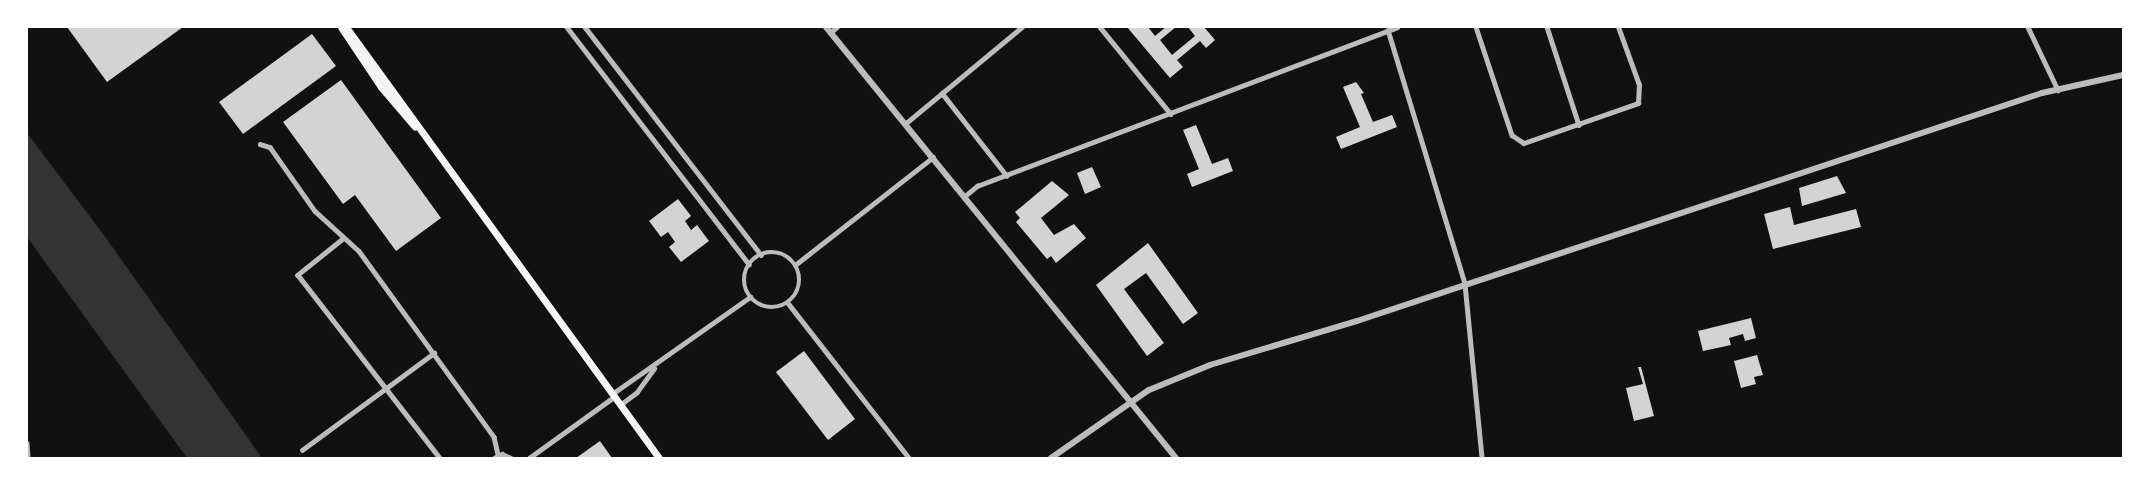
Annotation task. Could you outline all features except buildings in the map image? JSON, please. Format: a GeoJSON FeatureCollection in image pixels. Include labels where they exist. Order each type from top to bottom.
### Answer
{"type":"FeatureCollection","features":[{"type":"Feature","properties":{"kind":"main road"},"geometry":{"type":"LineString","coordinates":[[341,27],[381,87],[415,127],[659,458]]}},
{"type":"Feature","properties":{"kind":"main road"},"geometry":{"type":"LineString","coordinates":[[346,27],[411,113],[415,127]]}},
{"type":"Feature","properties":{"kind":"street"},"geometry":{"type":"LineString","coordinates":[[567,27],[749,264]]}},
{"type":"Feature","properties":{"kind":"street"},"geometry":{"type":"LineString","coordinates":[[585,27],[761,255]]}},
{"type":"Feature","properties":{"kind":"street"},"geometry":{"type":"LineString","coordinates":[[837,27],[828,30],[1176,458]]}},
{"type":"Feature","properties":{"kind":"street"},"geometry":{"type":"LineString","coordinates":[[905,124],[1022,27]]}},
{"type":"Feature","properties":{"kind":"street"},"geometry":{"type":"LineString","coordinates":[[1100,27],[1171,114]]}},
{"type":"Feature","properties":{"kind":"street"},"geometry":{"type":"LineString","coordinates":[[965,196],[976,186],[1397,27]]}},
{"type":"Feature","properties":{"kind":"street"},"geometry":{"type":"LineString","coordinates":[[1476,27],[1517,141],[1530,142],[1636,105],[1640,99],[1639,85],[1618,27]]}},
{"type":"Feature","properties":{"kind":"street"},"geometry":{"type":"LineString","coordinates":[[1547,27],[1579,125]]}},
{"type":"Feature","properties":{"kind":"street"},"geometry":{"type":"LineString","coordinates":[[2028,27],[2058,90]]}},
{"type":"Feature","properties":{"kind":"street"},"geometry":{"type":"LineString","coordinates":[[1388,30],[1465,284],[1482,458]]}},
{"type":"Feature","properties":{"kind":"street"},"geometry":{"type":"LineString","coordinates":[[590,58],[602,49]]}},
{"type":"Feature","properties":{"kind":"street"},"geometry":{"type":"LineString","coordinates":[[1051,458],[1130,401],[1210,365],[2058,90],[2123,75]]}},
{"type":"Feature","properties":{"kind":"street"},"geometry":{"type":"LineString","coordinates":[[942,93],[1007,176]]}},
{"type":"Feature","properties":{"kind":"street"},"geometry":{"type":"LineString","coordinates":[[260,144],[270,147],[315,211],[359,251],[494,437],[496,457],[512,458]]}},
{"type":"Feature","properties":{"kind":"street"},"geometry":{"type":"LineString","coordinates":[[795,265],[933,157]]}},
{"type":"Feature","properties":{"kind":"street"},"geometry":{"type":"LineString","coordinates":[[678,171],[689,162]]}},
{"type":"Feature","properties":{"kind":"street"},"geometry":{"type":"LineString","coordinates":[[344,238],[298,274],[440,458]]}},
{"type":"Feature","properties":{"kind":"street"},"geometry":{"type":"LineString","coordinates":[[761,255],[784,255],[795,265],[798,288],[788,303],[768,308],[750,297],[745,285],[749,264],[761,255]]}},
{"type":"Feature","properties":{"kind":"street"},"geometry":{"type":"LineString","coordinates":[[529,458],[750,297]]}},
{"type":"Feature","properties":{"kind":"street"},"geometry":{"type":"LineString","coordinates":[[788,303],[909,458]]}},
{"type":"Feature","properties":{"kind":"street"},"geometry":{"type":"LineString","coordinates":[[302,450],[434,353]]}},
{"type":"Feature","properties":{"kind":"street"},"geometry":{"type":"LineString","coordinates":[[620,405],[637,392],[654,369]]}},
{"type":"Feature","properties":{"kind":"street"},"geometry":{"type":"LineString","coordinates":[[27,443],[28,458]]}},
{"type":"Feature","properties":{"kind":"shaded area"},"geometry":{"type":"Polygon","coordinates":[[[27,133],[106,238],[262,458],[187,458],[27,237],[27,133]]]}}]}
